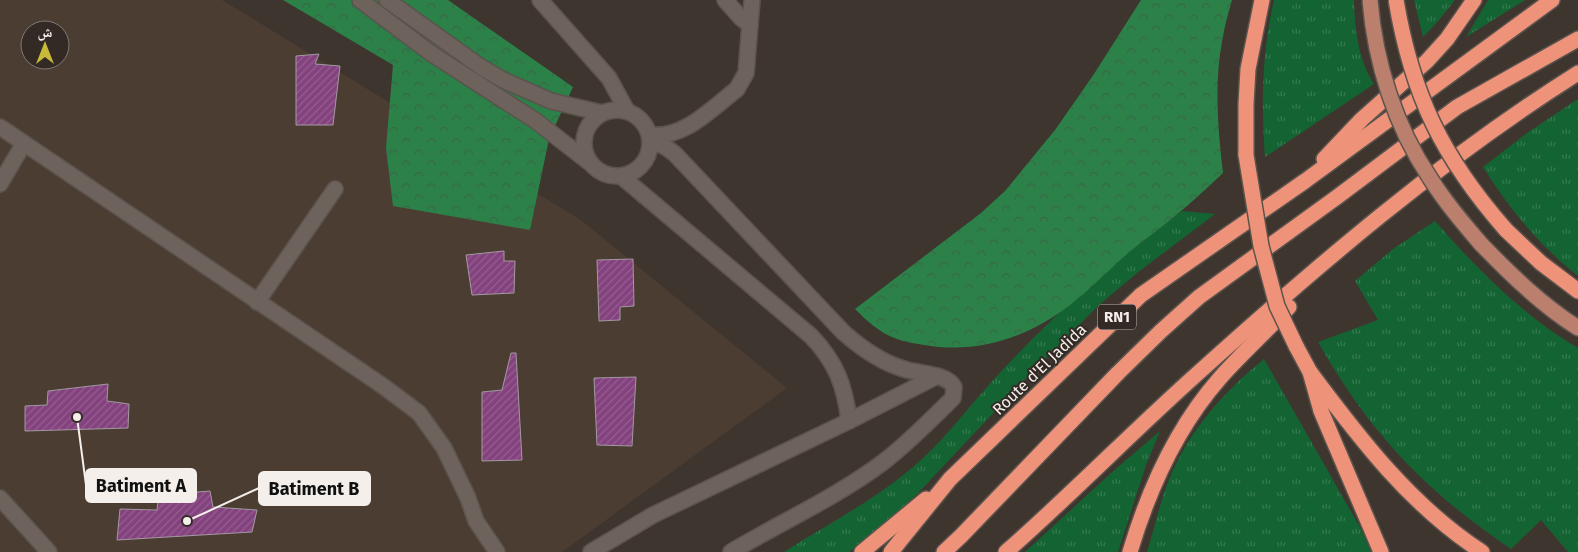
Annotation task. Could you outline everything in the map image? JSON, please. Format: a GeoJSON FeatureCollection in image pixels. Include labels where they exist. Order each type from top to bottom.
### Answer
{"type":"FeatureCollection","features":[{"type":"Feature","properties":{"kind":"highway"},"geometry":{"type":"LineString","coordinates":[[1262,0],[1248,69],[1246,154],[1261,246],[1277,306],[1310,372],[1359,438],[1415,498],[1482,552]]}},
{"type":"Feature","properties":{"kind":"highway"},"geometry":{"type":"LineString","coordinates":[[1396,0],[1409,62],[1419,93],[1432,123],[1465,180],[1506,230],[1541,263],[1578,291]]}},
{"type":"Feature","properties":{"kind":"highway"},"geometry":{"type":"LineString","coordinates":[[1305,181],[1362,119],[1427,61],[1447,39],[1474,0]]}},
{"type":"Feature","properties":{"kind":"highway","name":"RN1"},"geometry":{"type":"LineString","coordinates":[[1305,181],[1552,0]]}},
{"type":"Feature","properties":{"kind":"highway","name":"RN1"},"geometry":{"type":"LineString","coordinates":[[944,552],[1161,331],[1199,297],[1458,106],[1578,39]]}},
{"type":"Feature","properties":{"kind":"highway"},"geometry":{"type":"LineString","coordinates":[[1006,552],[1196,375],[1398,200],[1532,102],[1578,73]]}},
{"type":"Feature","properties":{"kind":"highway","name":"Route d'El Jadida"},"geometry":{"type":"LineString","coordinates":[[891,552],[950,479],[1141,295],[1305,181]]}},
{"type":"Feature","properties":{"kind":"highway"},"geometry":{"type":"LineString","coordinates":[[1130,552],[1146,500],[1160,468],[1177,436],[1197,406],[1220,378],[1290,305],[1334,254]]}},
{"type":"Feature","properties":{"kind":"highway"},"geometry":{"type":"LineString","coordinates":[[1310,372],[1321,411],[1381,552]]}},
{"type":"Feature","properties":{"kind":"highway"},"geometry":{"type":"LineString","coordinates":[[862,552],[950,479]]}},
{"type":"Feature","properties":{"kind":"main road"},"geometry":{"type":"LineString","coordinates":[[1370,0],[1379,61],[1392,102],[1408,140],[1429,178],[1454,212],[1509,273],[1539,299],[1578,328]]}},
{"type":"Feature","properties":{"kind":"street"},"geometry":{"type":"LineString","coordinates":[[360,0],[432,54],[536,121],[604,174],[621,176],[637,170],[643,164],[650,148],[650,138],[642,120],[627,111],[619,110],[602,113],[551,101],[503,80],[481,67],[387,0]]}},
{"type":"Feature","properties":{"kind":"street"},"geometry":{"type":"LineString","coordinates":[[540,0],[609,78],[627,111]]}},
{"type":"Feature","properties":{"kind":"street"},"geometry":{"type":"LineString","coordinates":[[725,0],[750,25]]}},
{"type":"Feature","properties":{"kind":"street"},"geometry":{"type":"LineString","coordinates":[[650,138],[680,131],[737,89],[746,73],[752,0]]}},
{"type":"Feature","properties":{"kind":"street"},"geometry":{"type":"LineString","coordinates":[[590,163],[583,144],[584,135],[594,118],[602,113]]}},
{"type":"Feature","properties":{"kind":"street"},"geometry":{"type":"LineString","coordinates":[[0,127],[383,386],[419,413],[444,448],[468,498],[476,520],[497,552]]}},
{"type":"Feature","properties":{"kind":"street"},"geometry":{"type":"LineString","coordinates":[[650,138],[675,154],[856,344],[894,366],[918,373],[947,378],[951,382],[954,392],[953,398],[901,448],[854,482],[731,552]]}},
{"type":"Feature","properties":{"kind":"street"},"geometry":{"type":"LineString","coordinates":[[0,184],[24,143]]}},
{"type":"Feature","properties":{"kind":"street"},"geometry":{"type":"LineString","coordinates":[[621,176],[822,346],[833,362],[841,380],[849,421]]}},
{"type":"Feature","properties":{"kind":"street"},"geometry":{"type":"LineString","coordinates":[[257,302],[335,189]]}},
{"type":"Feature","properties":{"kind":"street"},"geometry":{"type":"LineString","coordinates":[[591,552],[653,515],[849,421],[936,376]]}},
{"type":"Feature","properties":{"kind":"street"},"geometry":{"type":"LineString","coordinates":[[0,498],[49,552]]}},
{"type":"Feature","properties":{"kind":"shaded area"},"geometry":{"type":"Polygon","coordinates":[[[0,0],[222,0],[581,220],[787,388],[562,552],[0,552],[0,0]]]}},
{"type":"Feature","properties":{"kind":"green space"},"geometry":{"type":"Polygon","coordinates":[[[283,0],[448,0],[573,87],[549,139],[530,230],[393,206],[386,148],[393,65],[283,0]]]}},
{"type":"Feature","properties":{"kind":"green space"},"geometry":{"type":"Polygon","coordinates":[[[1141,0],[1232,0],[1223,37],[1217,91],[1223,173],[1070,305],[1055,316],[1022,333],[1005,340],[987,344],[950,348],[907,342],[889,336],[873,325],[855,309],[981,213],[1005,191],[1055,130],[1094,74],[1141,0]]]}},
{"type":"Feature","properties":{"kind":"green space"},"geometry":{"type":"Polygon","coordinates":[[[1274,0],[1354,0],[1358,44],[1364,65],[1374,84],[1265,157],[1263,117],[1265,59],[1274,0]]]}},
{"type":"Feature","properties":{"kind":"green space"},"geometry":{"type":"Polygon","coordinates":[[[1414,0],[1455,0],[1423,37],[1414,0]]]}},
{"type":"Feature","properties":{"kind":"green space"},"geometry":{"type":"Polygon","coordinates":[[[1488,0],[1525,0],[1466,37],[1488,0]]]}},
{"type":"Feature","properties":{"kind":"green space"},"geometry":{"type":"Polygon","coordinates":[[[1578,99],[1578,276],[1550,252],[1526,226],[1503,197],[1483,167],[1527,133],[1578,99]]]}},
{"type":"Feature","properties":{"kind":"green space"},"geometry":{"type":"Polygon","coordinates":[[[1182,211],[1215,214],[1137,273],[1099,305],[1029,375],[919,492],[882,526],[849,552],[784,552],[873,497],[906,473],[951,429],[996,377],[1039,332],[1108,269],[1182,211]]]}},
{"type":"Feature","properties":{"kind":"green space"},"geometry":{"type":"Polygon","coordinates":[[[1435,221],[1484,274],[1519,306],[1578,348],[1578,552],[1568,552],[1541,520],[1511,549],[1451,505],[1425,482],[1379,432],[1338,375],[1318,342],[1378,320],[1355,281],[1393,249],[1435,221]]]}},
{"type":"Feature","properties":{"kind":"green space"},"geometry":{"type":"Polygon","coordinates":[[[1264,359],[1361,529],[1371,552],[1147,552],[1164,493],[1181,454],[1204,419],[1232,388],[1264,359]]]}},
{"type":"Feature","properties":{"kind":"green space"},"geometry":{"type":"Polygon","coordinates":[[[1160,431],[1146,465],[1118,552],[1025,552],[1111,473],[1160,431]]]}},
{"type":"Feature","properties":{"kind":"building"},"geometry":{"type":"Polygon","coordinates":[[[319,54],[315,64],[340,66],[333,125],[296,125],[296,56],[319,54]]]}},
{"type":"Feature","properties":{"kind":"building"},"geometry":{"type":"Polygon","coordinates":[[[504,251],[504,261],[515,261],[514,293],[472,295],[466,255],[504,251]]]}},
{"type":"Feature","properties":{"kind":"building"},"geometry":{"type":"Polygon","coordinates":[[[633,259],[634,306],[620,307],[620,320],[599,321],[597,260],[633,259]]]}},
{"type":"Feature","properties":{"kind":"building"},"geometry":{"type":"Polygon","coordinates":[[[511,353],[516,353],[522,460],[482,461],[482,392],[502,390],[511,353]]]}},
{"type":"Feature","properties":{"kind":"building"},"geometry":{"type":"Polygon","coordinates":[[[636,377],[632,446],[597,445],[594,378],[636,377]]]}},
{"type":"Feature","properties":{"kind":"building"},"geometry":{"type":"Polygon","coordinates":[[[108,384],[107,401],[129,404],[128,428],[25,431],[25,406],[47,405],[48,391],[108,384]]]}},
{"type":"Feature","properties":{"kind":"building"},"geometry":{"type":"Polygon","coordinates":[[[210,491],[213,507],[257,510],[252,532],[117,540],[120,509],[157,510],[159,495],[210,491]]]}},
{"type":"Feature","properties":{"kind":"place","name":"Batiment A"},"geometry":{"type":"Point","coordinates":[77,417]}},
{"type":"Feature","properties":{"kind":"place","name":"Batiment B"},"geometry":{"type":"Point","coordinates":[187,521]}}]}
